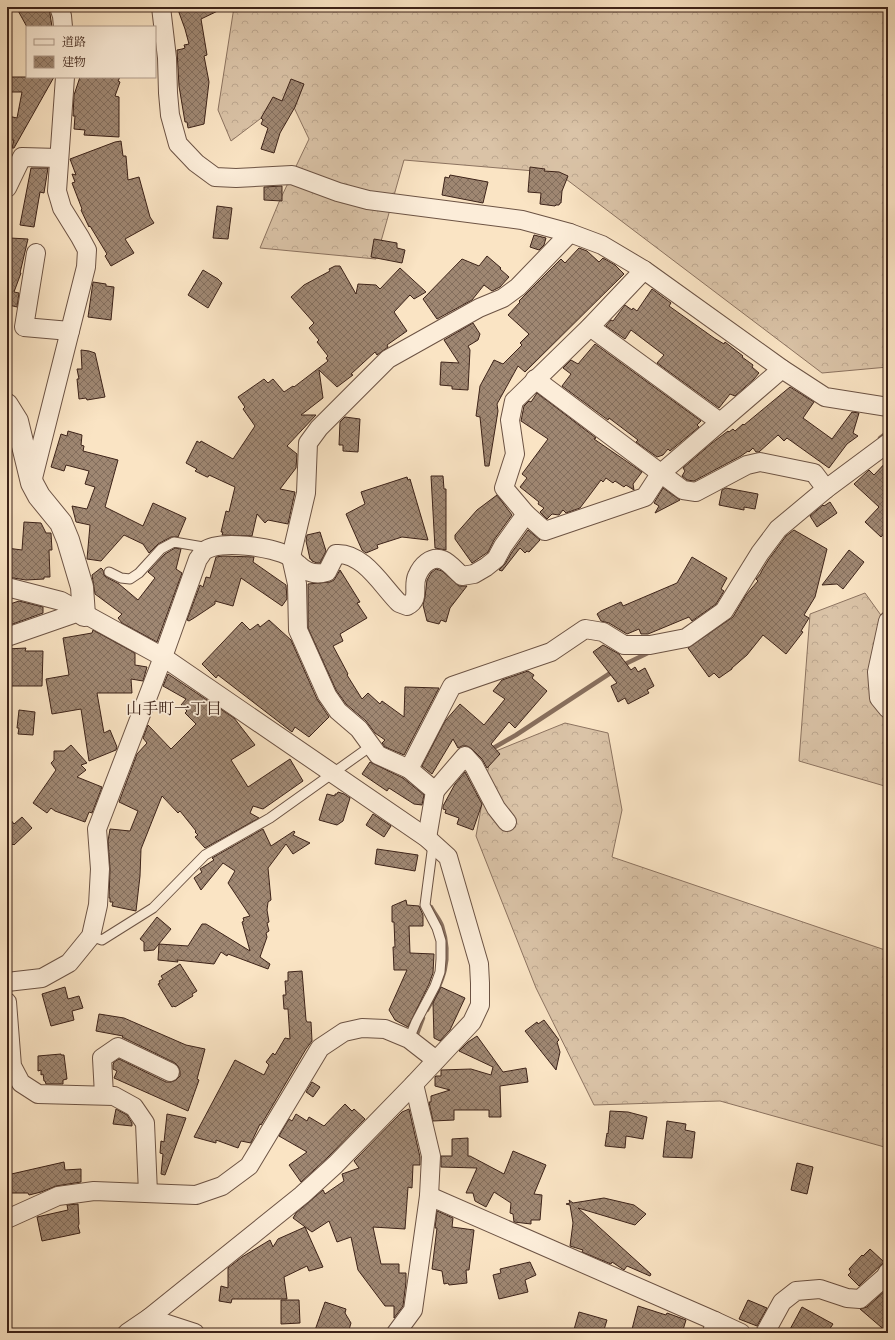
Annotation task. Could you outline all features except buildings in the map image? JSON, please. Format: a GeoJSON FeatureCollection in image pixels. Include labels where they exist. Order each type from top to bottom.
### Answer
{"type":"FeatureCollection","features":[{"type":"Feature","properties":{"kind":"street"},"geometry":{"type":"LineString","coordinates":[[59,7],[63,26]]}},
{"type":"Feature","properties":{"kind":"street"},"geometry":{"type":"LineString","coordinates":[[161,7],[167,58],[170,115],[178,144],[196,163],[215,177],[236,178],[292,174],[338,192],[368,200],[522,220],[570,234],[602,245],[644,270],[825,398],[888,407]]}},
{"type":"Feature","properties":{"kind":"street"},"geometry":{"type":"LineString","coordinates":[[32,483],[86,268],[86,250],[80,237],[62,208],[56,191],[65,78]]}},
{"type":"Feature","properties":{"kind":"street"},"geometry":{"type":"LineString","coordinates":[[7,188],[22,157],[58,158]]}},
{"type":"Feature","properties":{"kind":"street"},"geometry":{"type":"LineString","coordinates":[[435,791],[409,769],[378,755],[359,729],[338,711],[327,695],[298,630],[297,584],[291,557],[306,493],[308,443],[319,428],[388,359],[479,308],[504,298],[518,287],[570,234]]}},
{"type":"Feature","properties":{"kind":"street"},"geometry":{"type":"LineString","coordinates":[[36,253],[24,327],[70,331]]}},
{"type":"Feature","properties":{"kind":"street"},"geometry":{"type":"LineString","coordinates":[[644,270],[590,327],[514,401],[510,420],[515,454],[504,488],[526,514],[545,531],[644,497],[660,474],[782,369]]}},
{"type":"Feature","properties":{"kind":"street"},"geometry":{"type":"LineString","coordinates":[[590,327],[720,422]]}},
{"type":"Feature","properties":{"kind":"street"},"geometry":{"type":"LineString","coordinates":[[536,380],[683,490],[696,492],[747,465],[760,462],[814,474],[826,489]]}},
{"type":"Feature","properties":{"kind":"street"},"geometry":{"type":"LineString","coordinates":[[7,405],[16,421],[32,483],[39,496],[61,523],[68,540],[82,587],[82,613]]}},
{"type":"Feature","properties":{"kind":"street"},"geometry":{"type":"LineString","coordinates":[[409,769],[452,686],[551,652],[585,629],[603,632],[624,645],[650,645],[686,638],[724,611],[760,553],[778,529],[826,489],[888,443]]}},
{"type":"Feature","properties":{"kind":"street"},"geometry":{"type":"LineString","coordinates":[[7,982],[42,978],[68,963],[91,936],[98,905],[100,869],[97,829],[163,656],[198,559],[204,551],[221,546],[244,545],[262,547],[291,557],[302,568],[311,573],[320,574],[327,572],[336,554],[344,554],[355,558],[365,565],[399,604],[406,606],[412,604],[415,598],[417,576],[427,561],[435,558],[443,560],[462,576],[474,574],[496,559],[502,546],[526,514]]}},
{"type":"Feature","properties":{"kind":"street"},"geometry":{"type":"LineString","coordinates":[[7,588],[61,601],[163,656],[430,841],[448,857],[479,964],[480,1005],[472,1022],[414,1084],[335,1165],[302,1195],[150,1318],[127,1333]]}},
{"type":"Feature","properties":{"kind":"street"},"geometry":{"type":"LineString","coordinates":[[7,637],[82,613]]}},
{"type":"Feature","properties":{"kind":"street"},"geometry":{"type":"LineString","coordinates":[[888,622],[877,672],[879,698],[888,709]]}},
{"type":"Feature","properties":{"kind":"street"},"geometry":{"type":"LineString","coordinates":[[430,841],[435,791],[465,756],[474,766],[496,808],[507,822]]}},
{"type":"Feature","properties":{"kind":"street"},"geometry":{"type":"LineString","coordinates":[[7,1002],[12,1066],[21,1083],[38,1094],[114,1096],[134,1106],[145,1123],[148,1193]]}},
{"type":"Feature","properties":{"kind":"street"},"geometry":{"type":"LineString","coordinates":[[7,1218],[12,1218],[58,1196],[94,1191],[196,1195],[222,1186],[249,1166],[320,1048],[344,1032],[362,1028],[385,1029],[409,1039],[436,1060]]}},
{"type":"Feature","properties":{"kind":"street"},"geometry":{"type":"LineString","coordinates":[[104,1096],[102,1058],[118,1047],[170,1072]]}},
{"type":"Feature","properties":{"kind":"street"},"geometry":{"type":"LineString","coordinates":[[396,1333],[414,1310],[429,1196],[431,1156],[414,1084]]}},
{"type":"Feature","properties":{"kind":"street"},"geometry":{"type":"LineString","coordinates":[[429,1196],[713,1327],[741,1333]]}},
{"type":"Feature","properties":{"kind":"street"},"geometry":{"type":"LineString","coordinates":[[764,1333],[782,1302],[796,1291],[820,1290],[847,1298],[860,1299],[885,1277],[888,1272]]}},
{"type":"Feature","properties":{"kind":"street"},"geometry":{"type":"LineString","coordinates":[[150,1318],[195,1333]]}},
{"type":"Feature","properties":{"kind":"lane"},"geometry":{"type":"LineString","coordinates":[[109,572],[121,578],[130,579],[139,573],[161,548],[174,542],[211,548]]}},
{"type":"Feature","properties":{"kind":"lane"},"geometry":{"type":"LineString","coordinates":[[91,936],[102,940],[154,908],[205,855],[270,818],[371,746]]}},
{"type":"Feature","properties":{"kind":"lane"},"geometry":{"type":"LineString","coordinates":[[409,1039],[416,1022],[435,986],[440,972],[441,941],[437,928],[425,905],[430,841]]}},
{"type":"Feature","properties":{"kind":"green space"},"geometry":{"type":"Polygon","coordinates":[[[234,7],[888,7],[888,367],[822,373],[558,173],[404,160],[376,259],[260,248],[279,202],[309,139],[289,97],[231,141],[218,110],[234,7]]]}},
{"type":"Feature","properties":{"kind":"green space"},"geometry":{"type":"Polygon","coordinates":[[[865,593],[888,625],[888,787],[799,761],[810,614],[865,593]]]}},
{"type":"Feature","properties":{"kind":"green space"},"geometry":{"type":"Polygon","coordinates":[[[565,723],[608,733],[622,810],[612,857],[888,951],[888,1148],[720,1101],[594,1105],[536,988],[476,836],[491,753],[565,723]]]}},
{"type":"Feature","properties":{"kind":"waterway"},"geometry":{"type":"LineString","coordinates":[[880,438],[888,432]]}},
{"type":"Feature","properties":{"kind":"waterway"},"geometry":{"type":"LineString","coordinates":[[621,666],[650,652]]}},
{"type":"Feature","properties":{"kind":"waterway"},"geometry":{"type":"LineString","coordinates":[[490,750],[516,735],[615,670]]}},
{"type":"Feature","properties":{"kind":"waterway"},"geometry":{"type":"LineString","coordinates":[[427,1010],[442,980],[445,970],[447,949],[442,926],[431,907]]}},
{"type":"Feature","properties":{"kind":"waterway"},"geometry":{"type":"LineString","coordinates":[[417,1034],[423,1018]]}},
{"type":"Feature","properties":{"kind":"district","name":"山手町一丁目"},"geometry":{"type":"Point","coordinates":[174,708]}}]}
